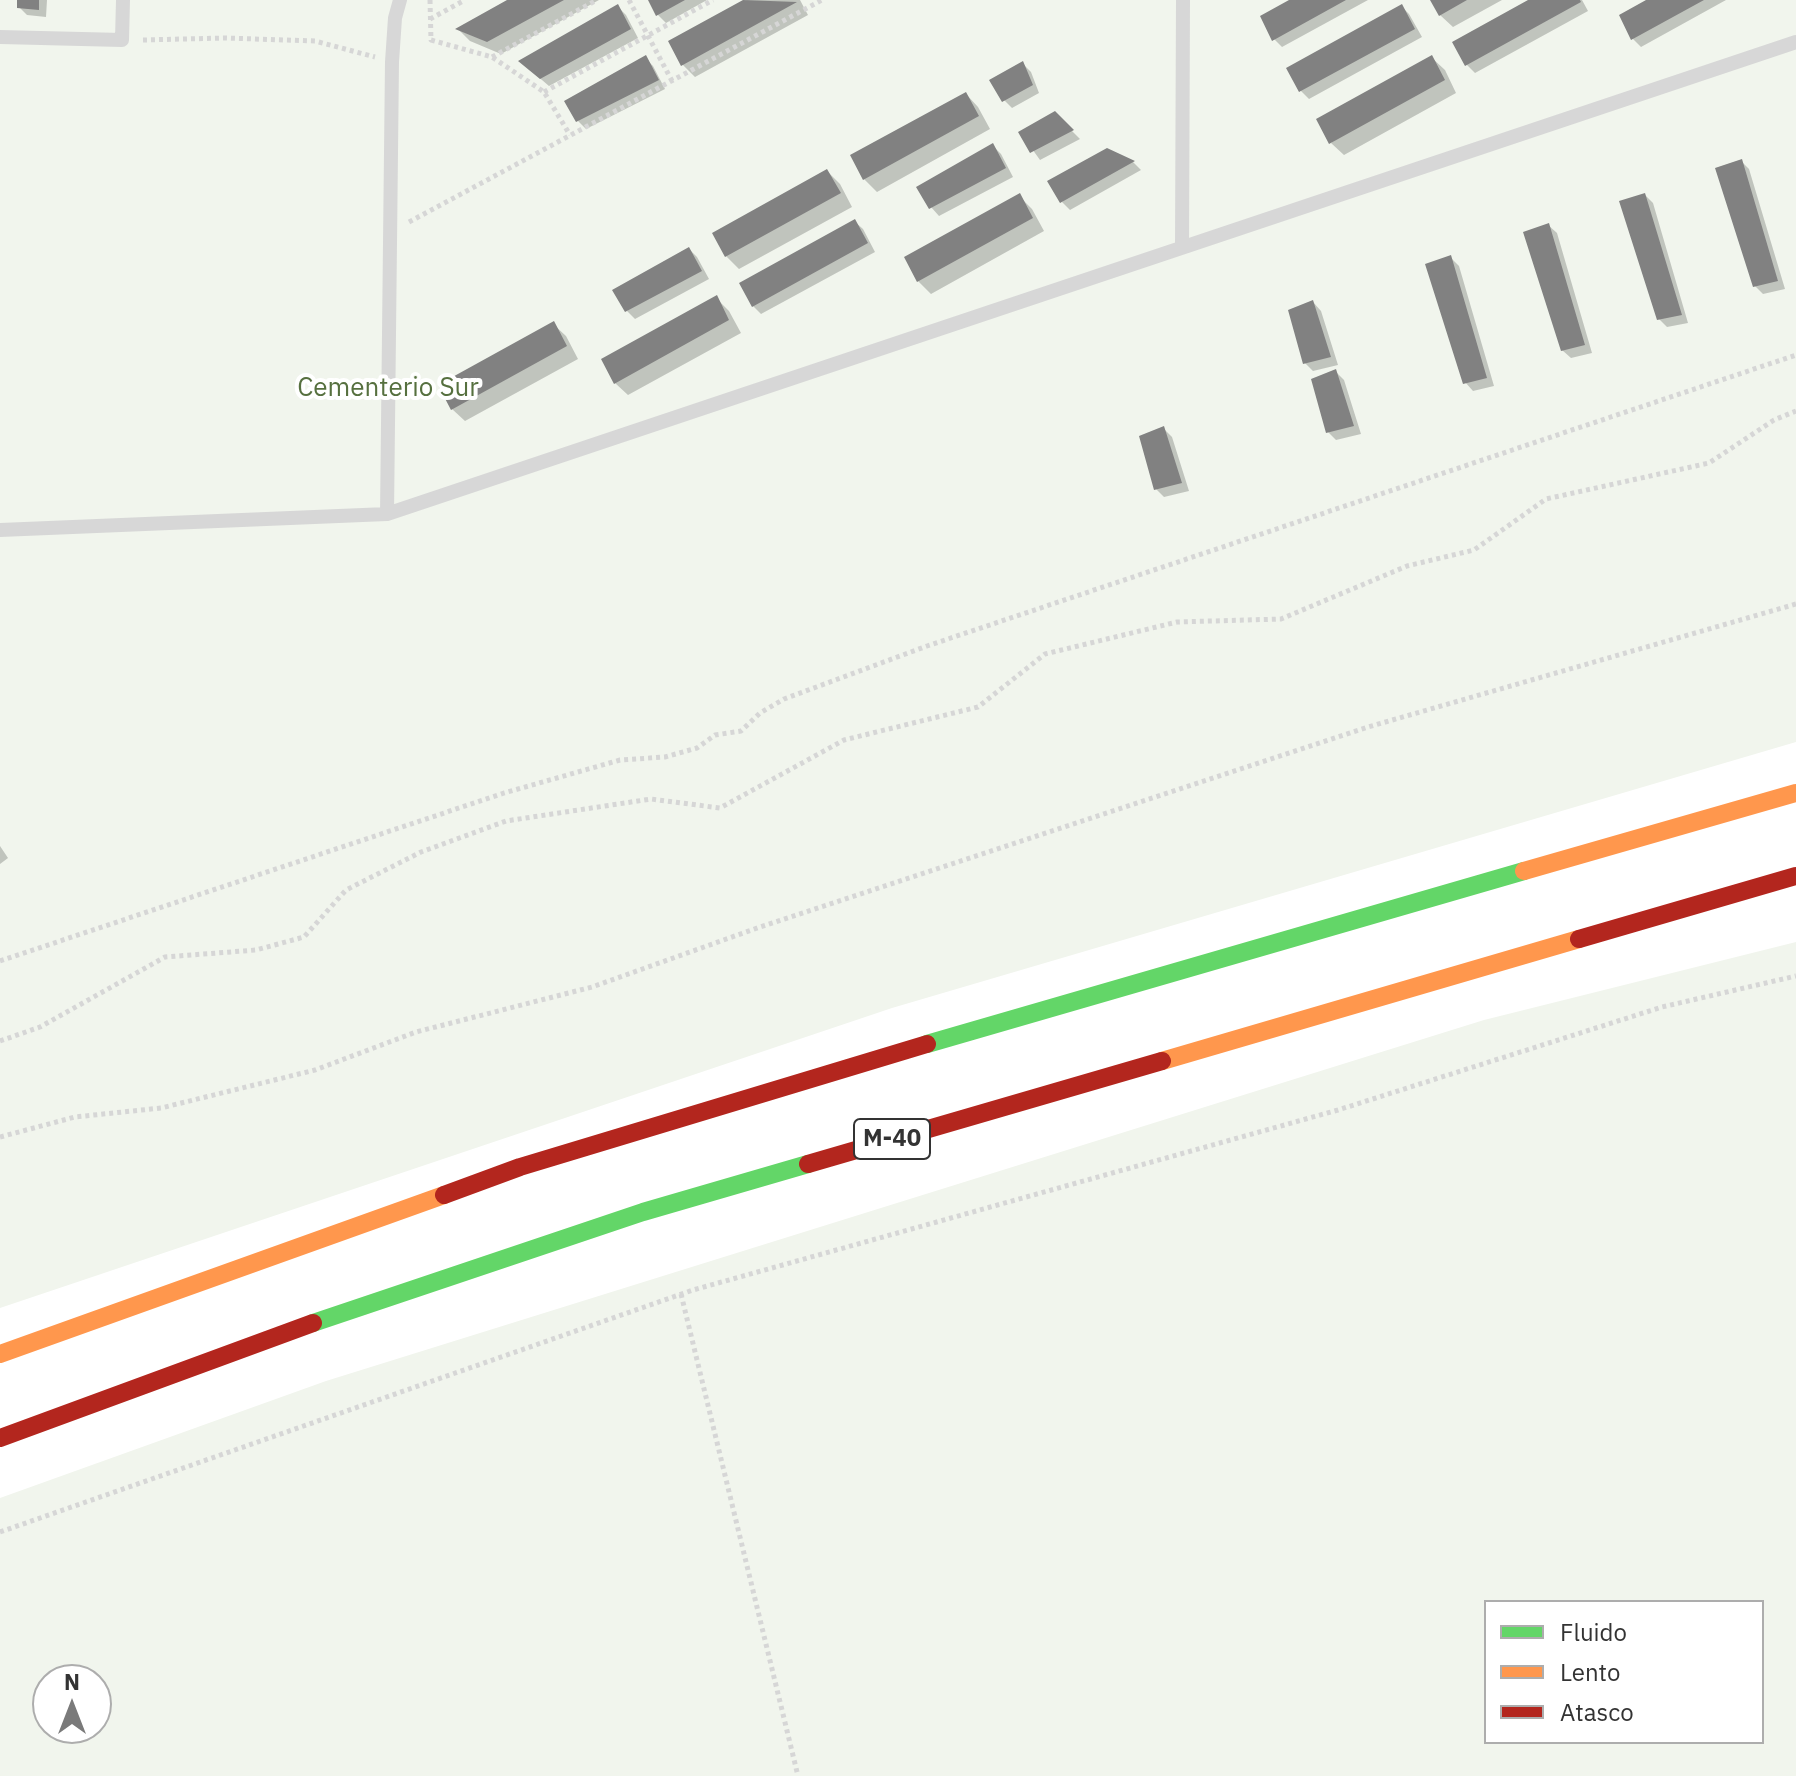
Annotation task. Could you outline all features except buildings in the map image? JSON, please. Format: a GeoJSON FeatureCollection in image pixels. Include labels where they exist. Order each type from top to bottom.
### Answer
{"type":"FeatureCollection","features":[{"type":"Feature","properties":{"kind":"highway"},"geometry":{"type":"LineString","coordinates":[[0,1354],[520,1167],[932,1042],[1796,793]]}},
{"type":"Feature","properties":{"kind":"highway","name":"M-40"},"geometry":{"type":"LineString","coordinates":[[0,1438],[348,1310],[643,1212],[1796,876]]}},
{"type":"Feature","properties":{"kind":"lane"},"geometry":{"type":"LineString","coordinates":[[0,37],[122,40],[123,0]]}},
{"type":"Feature","properties":{"kind":"lane"},"geometry":{"type":"LineString","coordinates":[[387,514],[392,62],[395,18],[400,0]]}},
{"type":"Feature","properties":{"kind":"lane"},"geometry":{"type":"LineString","coordinates":[[1182,246],[1183,0]]}},
{"type":"Feature","properties":{"kind":"lane"},"geometry":{"type":"LineString","coordinates":[[0,530],[387,514],[1796,42]]}},
{"type":"Feature","properties":{"kind":"path"},"geometry":{"type":"LineString","coordinates":[[430,0],[431,40],[492,57],[544,92],[570,135]]}},
{"type":"Feature","properties":{"kind":"path"},"geometry":{"type":"LineString","coordinates":[[430,19],[465,0]]}},
{"type":"Feature","properties":{"kind":"path"},"geometry":{"type":"LineString","coordinates":[[492,57],[597,0]]}},
{"type":"Feature","properties":{"kind":"path"},"geometry":{"type":"LineString","coordinates":[[629,0],[672,81]]}},
{"type":"Feature","properties":{"kind":"path"},"geometry":{"type":"LineString","coordinates":[[544,92],[713,0]]}},
{"type":"Feature","properties":{"kind":"path"},"geometry":{"type":"LineString","coordinates":[[390,232],[672,81],[809,3],[822,0]]}},
{"type":"Feature","properties":{"kind":"path"},"geometry":{"type":"LineString","coordinates":[[122,40],[225,38],[315,41],[392,62]]}},
{"type":"Feature","properties":{"kind":"path"},"geometry":{"type":"LineString","coordinates":[[0,961],[504,793],[620,760],[665,757],[697,748],[715,735],[741,731],[760,713],[784,699],[927,646],[1796,355]]}},
{"type":"Feature","properties":{"kind":"path"},"geometry":{"type":"LineString","coordinates":[[0,1041],[40,1027],[165,957],[256,950],[304,937],[346,890],[421,852],[506,821],[651,799],[720,808],[844,740],[978,707],[1045,654],[1177,622],[1281,619],[1407,566],[1474,550],[1546,499],[1709,463],[1774,420],[1796,411]]}},
{"type":"Feature","properties":{"kind":"path"},"geometry":{"type":"LineString","coordinates":[[0,1137],[75,1117],[161,1108],[315,1070],[416,1032],[592,987],[760,927],[1368,727],[1796,604]]}},
{"type":"Feature","properties":{"kind":"path"},"geometry":{"type":"LineString","coordinates":[[0,1532],[681,1294],[1338,1110],[1662,1007],[1796,976]]}},
{"type":"Feature","properties":{"kind":"path"},"geometry":{"type":"LineString","coordinates":[[681,1294],[798,1776]]}},
{"type":"Feature","properties":{"kind":"green space","name":"Cementerio Sur"},"geometry":{"type":"Polygon","coordinates":[[[0,0],[1796,0],[1796,742],[892,1008],[0,1308],[0,0]]]}},
{"type":"Feature","properties":{"kind":"green space"},"geometry":{"type":"Polygon","coordinates":[[[1796,942],[1796,1776],[0,1776],[0,1498],[326,1381],[1484,1020],[1796,942]]]}},
{"type":"Feature","properties":{"kind":"traffic: fast"},"geometry":{"type":"LineString","coordinates":[[927,1044],[1524,871]]}},
{"type":"Feature","properties":{"kind":"traffic: fast"},"geometry":{"type":"LineString","coordinates":[[313,1323],[643,1212],[808,1164]]}},
{"type":"Feature","properties":{"kind":"traffic: slow"},"geometry":{"type":"LineString","coordinates":[[1524,871],[1796,793]]}},
{"type":"Feature","properties":{"kind":"traffic: slow"},"geometry":{"type":"LineString","coordinates":[[1162,1061],[1579,939]]}},
{"type":"Feature","properties":{"kind":"traffic: slow"},"geometry":{"type":"LineString","coordinates":[[0,1354],[444,1195]]}},
{"type":"Feature","properties":{"kind":"traffic: jam"},"geometry":{"type":"LineString","coordinates":[[1579,939],[1796,876]]}},
{"type":"Feature","properties":{"kind":"traffic: jam"},"geometry":{"type":"LineString","coordinates":[[444,1195],[520,1167],[927,1044]]}},
{"type":"Feature","properties":{"kind":"traffic: jam"},"geometry":{"type":"LineString","coordinates":[[808,1164],[1162,1061]]}},
{"type":"Feature","properties":{"kind":"traffic: jam"},"geometry":{"type":"LineString","coordinates":[[0,1438],[313,1323]]}}]}
